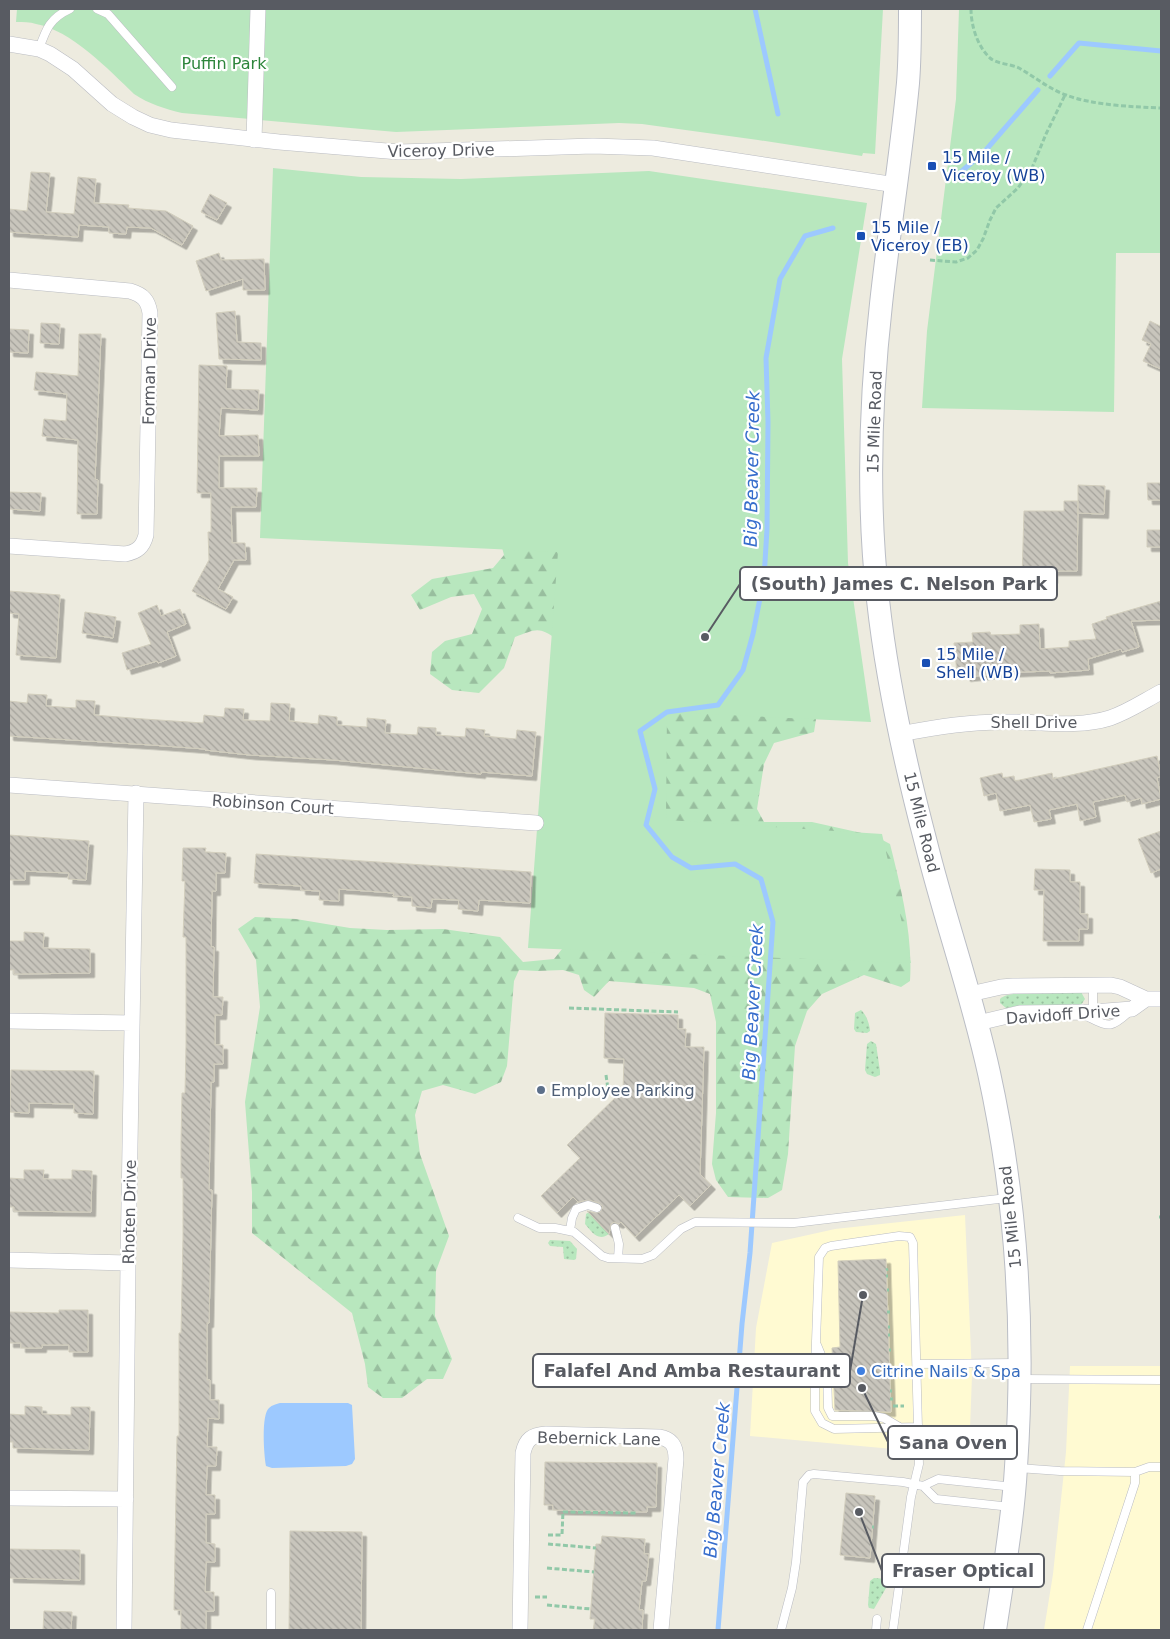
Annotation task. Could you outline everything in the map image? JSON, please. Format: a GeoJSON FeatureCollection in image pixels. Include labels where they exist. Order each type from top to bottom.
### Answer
{"type":"FeatureCollection","features":[{"type":"Feature","properties":{"kind":"main road","name":"15 Mile Road"},"geometry":{"type":"LineString","coordinates":[[910,9],[908,77],[880,306],[871,440],[873,525],[877,594],[888,673],[900,734],[926,844],[978,1023],[999,1125],[1009,1198],[1016,1268],[1019,1371],[1014,1487],[996,1630]]}},
{"type":"Feature","properties":{"kind":"street"},"geometry":{"type":"LineString","coordinates":[[254,140],[258,9]]}},
{"type":"Feature","properties":{"kind":"street","name":"Viceroy Drive"},"geometry":{"type":"LineString","coordinates":[[9,44],[39,49],[50,54],[73,69],[112,104],[150,125],[171,130],[254,140],[399,152],[593,146],[653,148],[896,184]]}},
{"type":"Feature","properties":{"kind":"street","name":"Forman Drive"},"geometry":{"type":"LineString","coordinates":[[9,280],[130,291],[138,293],[145,298],[149,304],[150,313],[146,535],[144,542],[134,552],[125,554],[9,546]]}},
{"type":"Feature","properties":{"kind":"street","name":"Shell Drive"},"geometry":{"type":"LineString","coordinates":[[900,734],[977,722],[1067,723],[1100,720],[1125,712],[1161,692]]}},
{"type":"Feature","properties":{"kind":"street","name":"Robinson Court"},"geometry":{"type":"LineString","coordinates":[[9,785],[536,823]]}},
{"type":"Feature","properties":{"kind":"street","name":"Rhoten Drive"},"geometry":{"type":"LineString","coordinates":[[124,1630],[136,793]]}},
{"type":"Feature","properties":{"kind":"street","name":"Davidoff Drive"},"geometry":{"type":"LineString","coordinates":[[970,994],[1013,986],[1111,985],[1146,999],[1161,1000]]}},
{"type":"Feature","properties":{"kind":"street","name":"Davidoff Drive"},"geometry":{"type":"LineString","coordinates":[[978,1023],[1020,1013],[1132,1009],[1146,999]]}},
{"type":"Feature","properties":{"kind":"street"},"geometry":{"type":"LineString","coordinates":[[9,1021],[132,1023]]}},
{"type":"Feature","properties":{"kind":"street"},"geometry":{"type":"LineString","coordinates":[[9,1260],[128,1263]]}},
{"type":"Feature","properties":{"kind":"street","name":"Bebernick Lane"},"geometry":{"type":"LineString","coordinates":[[520,1630],[523,1453],[527,1441],[531,1437],[546,1434],[659,1437],[667,1438],[673,1443],[676,1459],[660,1630]]}},
{"type":"Feature","properties":{"kind":"street"},"geometry":{"type":"LineString","coordinates":[[9,1498],[126,1499]]}},
{"type":"Feature","properties":{"kind":"lane"},"geometry":{"type":"LineString","coordinates":[[39,49],[46,30],[53,19],[70,9]]}},
{"type":"Feature","properties":{"kind":"lane"},"geometry":{"type":"LineString","coordinates":[[98,9],[108,14],[172,87]]}},
{"type":"Feature","properties":{"kind":"lane"},"geometry":{"type":"LineString","coordinates":[[1085,1012],[1092,986]]}},
{"type":"Feature","properties":{"kind":"lane"},"geometry":{"type":"LineString","coordinates":[[518,1218],[539,1228],[570,1230],[578,1234],[602,1256],[642,1259],[653,1255],[681,1229],[695,1222],[794,1223],[1009,1198]]}},
{"type":"Feature","properties":{"kind":"lane"},"geometry":{"type":"LineString","coordinates":[[570,1230],[576,1209],[588,1205],[597,1208]]}},
{"type":"Feature","properties":{"kind":"lane"},"geometry":{"type":"LineString","coordinates":[[615,1228],[619,1244],[618,1258]]}},
{"type":"Feature","properties":{"kind":"lane"},"geometry":{"type":"LineString","coordinates":[[893,1630],[911,1497],[919,1464],[919,1427],[914,1249],[912,1239],[906,1236],[825,1248],[819,1257],[816,1343],[816,1410],[822,1424],[834,1429],[919,1427]]}},
{"type":"Feature","properties":{"kind":"lane"},"geometry":{"type":"LineString","coordinates":[[816,1343],[827,1369],[828,1408],[832,1416],[874,1416],[884,1418],[901,1428]]}},
{"type":"Feature","properties":{"kind":"lane"},"geometry":{"type":"LineString","coordinates":[[917,1364],[1161,1380]]}},
{"type":"Feature","properties":{"kind":"lane"},"geometry":{"type":"LineString","coordinates":[[781,1630],[792,1588],[796,1562],[803,1482],[805,1478],[814,1474],[914,1484],[923,1486],[936,1499],[1014,1487],[1060,1471],[1135,1472],[1149,1467],[1161,1467]]}},
{"type":"Feature","properties":{"kind":"lane"},"geometry":{"type":"LineString","coordinates":[[1087,1630],[1135,1483],[1135,1472]]}},
{"type":"Feature","properties":{"kind":"lane"},"geometry":{"type":"LineString","coordinates":[[923,1486],[938,1479],[1014,1487]]}},
{"type":"Feature","properties":{"kind":"lane"},"geometry":{"type":"LineString","coordinates":[[271,1593],[271,1630]]}},
{"type":"Feature","properties":{"kind":"lane"},"geometry":{"type":"LineString","coordinates":[[876,1630],[877,1619]]}},
{"type":"Feature","properties":{"kind":"path"},"geometry":{"type":"LineString","coordinates":[[970,9],[970,18],[979,42],[991,58],[1017,67],[1065,95],[1087,101],[1161,108]]}},
{"type":"Feature","properties":{"kind":"path"},"geometry":{"type":"LineString","coordinates":[[930,260],[956,262],[968,258],[977,250],[996,208],[1018,188],[1032,168],[1065,95]]}},
{"type":"Feature","properties":{"kind":"path"},"geometry":{"type":"LineString","coordinates":[[569,1008],[678,1012]]}},
{"type":"Feature","properties":{"kind":"path"},"geometry":{"type":"LineString","coordinates":[[606,1075],[611,1090],[616,1097]]}},
{"type":"Feature","properties":{"kind":"path"},"geometry":{"type":"LineString","coordinates":[[567,1089],[623,1090]]}},
{"type":"Feature","properties":{"kind":"path"},"geometry":{"type":"LineString","coordinates":[[893,1406],[904,1406]]}},
{"type":"Feature","properties":{"kind":"path"},"geometry":{"type":"LineString","coordinates":[[548,1535],[562,1535],[563,1511],[637,1512]]}},
{"type":"Feature","properties":{"kind":"path"},"geometry":{"type":"LineString","coordinates":[[548,1544],[596,1548]]}},
{"type":"Feature","properties":{"kind":"path"},"geometry":{"type":"LineString","coordinates":[[547,1568],[594,1572]]}},
{"type":"Feature","properties":{"kind":"path"},"geometry":{"type":"LineString","coordinates":[[532,1597],[547,1598]]}},
{"type":"Feature","properties":{"kind":"path"},"geometry":{"type":"LineString","coordinates":[[546,1605],[591,1609]]}},
{"type":"Feature","properties":{"kind":"shaded area"},"geometry":{"type":"Polygon","coordinates":[[[965,1215],[972,1375],[969,1456],[750,1436],[756,1328],[772,1243],[835,1229],[965,1215]]]}},
{"type":"Feature","properties":{"kind":"shaded area"},"geometry":{"type":"Polygon","coordinates":[[[1070,1366],[1161,1366],[1161,1630],[1044,1630],[1053,1574],[1066,1452],[1070,1366]]]}},
{"type":"Feature","properties":{"kind":"green space","name":"Puffin Park"},"geometry":{"type":"Polygon","coordinates":[[[17,9],[883,9],[875,154],[863,153],[862,156],[642,124],[619,123],[396,132],[182,113],[157,106],[134,94],[89,52],[63,34],[34,23],[16,22],[17,9]]]}},
{"type":"Feature","properties":{"kind":"green space"},"geometry":{"type":"Polygon","coordinates":[[[959,9],[1161,9],[1161,253],[1116,253],[1114,412],[922,408],[927,331],[956,99],[959,9]]]}},
{"type":"Feature","properties":{"kind":"green space"},"geometry":{"type":"Polygon","coordinates":[[[273,168],[361,177],[461,179],[649,171],[867,203],[842,359],[848,563],[871,722],[667,712],[666,820],[882,834],[911,963],[528,948],[558,552],[260,538],[273,168]]]}},
{"type":"Feature","properties":{"kind":"green space"},"geometry":{"type":"Polygon","coordinates":[[[377,421],[817,713],[814,732],[774,743],[764,764],[757,809],[764,822],[812,822],[875,836],[890,844],[905,912],[910,946],[910,981],[901,987],[864,975],[822,994],[807,1011],[795,1046],[788,1154],[782,1190],[768,1198],[728,1197],[716,1180],[712,1164],[716,1113],[716,1022],[710,994],[694,988],[609,981],[594,997],[584,990],[579,975],[563,970],[519,970],[514,981],[507,1066],[501,1082],[475,1094],[443,1085],[422,1091],[415,1115],[420,1154],[449,1236],[436,1271],[435,1316],[452,1359],[443,1379],[427,1379],[402,1398],[383,1398],[368,1387],[365,1364],[352,1313],[252,1233],[252,1192],[245,1102],[260,1007],[256,960],[238,929],[255,917],[296,919],[350,928],[387,930],[443,929],[500,937],[523,962],[554,959],[570,939],[558,640],[546,632],[537,630],[515,637],[504,668],[479,693],[452,690],[430,674],[432,652],[445,641],[472,634],[482,609],[474,594],[451,597],[420,610],[411,595],[432,579],[493,568],[504,555],[500,540],[377,421]]]}},
{"type":"Feature","properties":{"kind":"green space"},"geometry":{"type":"Polygon","coordinates":[[[1081,992],[1085,999],[1081,1005],[1025,1005],[1006,1008],[1000,1003],[1000,999],[1015,994],[1081,992]]]}},
{"type":"Feature","properties":{"kind":"green space"},"geometry":{"type":"Polygon","coordinates":[[[861,1010],[869,1026],[870,1031],[867,1033],[856,1032],[854,1029],[855,1013],[861,1010]]]}},
{"type":"Feature","properties":{"kind":"green space"},"geometry":{"type":"Polygon","coordinates":[[[871,1041],[876,1044],[880,1071],[880,1075],[875,1077],[867,1074],[865,1070],[867,1044],[871,1041]]]}},
{"type":"Feature","properties":{"kind":"green space"},"geometry":{"type":"Polygon","coordinates":[[[590,1211],[593,1213],[591,1215],[609,1234],[602,1237],[598,1236],[585,1224],[586,1214],[590,1211]]]}},
{"type":"Feature","properties":{"kind":"green space"},"geometry":{"type":"Polygon","coordinates":[[[550,1240],[570,1241],[577,1249],[576,1259],[564,1259],[563,1247],[550,1246],[548,1243],[550,1240]]]}},
{"type":"Feature","properties":{"kind":"green space"},"geometry":{"type":"Polygon","coordinates":[[[874,1578],[888,1579],[890,1581],[874,1609],[869,1608],[868,1605],[870,1581],[874,1578]]]}},
{"type":"Feature","properties":{"kind":"water"},"geometry":{"type":"Polygon","coordinates":[[[280,1403],[348,1403],[352,1405],[355,1459],[352,1464],[346,1466],[272,1468],[266,1466],[264,1427],[266,1412],[273,1405],[280,1403]]]}},
{"type":"Feature","properties":{"kind":"building"},"geometry":{"type":"Polygon","coordinates":[[[31,172],[50,173],[46,212],[74,214],[78,177],[96,179],[94,203],[129,205],[128,208],[166,211],[193,226],[182,245],[151,228],[127,227],[126,234],[109,233],[109,227],[79,225],[78,237],[9,232],[9,209],[27,211],[31,172]]]}},
{"type":"Feature","properties":{"kind":"building"},"geometry":{"type":"Polygon","coordinates":[[[210,194],[227,203],[217,220],[201,212],[210,194]]]}},
{"type":"Feature","properties":{"kind":"building"},"geometry":{"type":"Polygon","coordinates":[[[219,253],[221,260],[264,259],[265,290],[243,290],[243,279],[206,291],[196,261],[219,253]]]}},
{"type":"Feature","properties":{"kind":"building"},"geometry":{"type":"Polygon","coordinates":[[[235,311],[237,342],[261,343],[261,360],[219,359],[216,313],[235,311]]]}},
{"type":"Feature","properties":{"kind":"building"},"geometry":{"type":"Polygon","coordinates":[[[1150,321],[1160,326],[1161,322],[1161,369],[1143,361],[1151,344],[1142,340],[1150,321]]]}},
{"type":"Feature","properties":{"kind":"building"},"geometry":{"type":"Polygon","coordinates":[[[41,323],[60,324],[59,344],[40,343],[41,323]]]}},
{"type":"Feature","properties":{"kind":"building"},"geometry":{"type":"Polygon","coordinates":[[[9,329],[29,330],[28,353],[9,352],[9,329]]]}},
{"type":"Feature","properties":{"kind":"building"},"geometry":{"type":"Polygon","coordinates":[[[79,334],[101,334],[95,479],[98,480],[97,514],[77,514],[78,440],[42,436],[44,419],[66,421],[67,394],[34,390],[36,372],[78,376],[79,334]]]}},
{"type":"Feature","properties":{"kind":"building"},"geometry":{"type":"Polygon","coordinates":[[[199,365],[227,366],[226,389],[259,390],[258,410],[221,408],[219,436],[258,435],[259,456],[219,456],[219,488],[257,488],[256,507],[231,507],[232,543],[245,543],[246,560],[234,560],[218,589],[233,597],[226,609],[192,591],[209,560],[208,532],[211,532],[211,493],[197,493],[199,365]]]}},
{"type":"Feature","properties":{"kind":"building"},"geometry":{"type":"Polygon","coordinates":[[[1147,483],[1161,483],[1161,500],[1148,500],[1147,483]]]}},
{"type":"Feature","properties":{"kind":"building"},"geometry":{"type":"Polygon","coordinates":[[[1078,485],[1105,486],[1104,514],[1078,513],[1078,485]]]}},
{"type":"Feature","properties":{"kind":"building"},"geometry":{"type":"Polygon","coordinates":[[[9,492],[41,493],[40,511],[9,509],[9,492]]]}},
{"type":"Feature","properties":{"kind":"building"},"geometry":{"type":"Polygon","coordinates":[[[1064,501],[1078,501],[1077,571],[1053,571],[1053,579],[1022,578],[1024,511],[1064,511],[1064,501]]]}},
{"type":"Feature","properties":{"kind":"building"},"geometry":{"type":"Polygon","coordinates":[[[1147,530],[1161,530],[1161,547],[1147,547],[1147,530]]]}},
{"type":"Feature","properties":{"kind":"building"},"geometry":{"type":"Polygon","coordinates":[[[9,591],[60,595],[56,658],[16,655],[19,614],[9,613],[9,591]]]}},
{"type":"Feature","properties":{"kind":"building"},"geometry":{"type":"Polygon","coordinates":[[[1161,601],[1161,620],[1131,621],[1139,647],[1122,652],[1121,649],[1088,659],[1089,670],[1050,673],[1050,671],[994,673],[966,677],[965,673],[957,673],[954,643],[973,642],[972,633],[990,632],[991,635],[1020,634],[1020,625],[1039,624],[1040,649],[1069,647],[1069,641],[1096,639],[1092,624],[1107,619],[1106,617],[1161,601]]]}},
{"type":"Feature","properties":{"kind":"building"},"geometry":{"type":"Polygon","coordinates":[[[157,605],[161,616],[180,609],[186,624],[167,632],[176,656],[158,663],[157,661],[127,670],[122,653],[151,644],[138,613],[157,605]]]}},
{"type":"Feature","properties":{"kind":"building"},"geometry":{"type":"Polygon","coordinates":[[[85,612],[116,617],[113,638],[82,633],[85,612]]]}},
{"type":"Feature","properties":{"kind":"building"},"geometry":{"type":"Polygon","coordinates":[[[28,694],[47,695],[46,706],[76,708],[76,700],[95,701],[94,715],[144,719],[203,723],[204,715],[224,717],[225,708],[244,709],[243,720],[270,721],[271,703],[290,704],[289,721],[318,724],[319,715],[337,717],[337,725],[367,727],[367,718],[386,720],[385,733],[417,735],[418,727],[436,728],[436,735],[465,737],[466,728],[485,730],[484,736],[516,739],[517,730],[536,732],[532,776],[481,772],[481,774],[334,760],[250,755],[205,749],[9,736],[9,701],[27,703],[28,694]]]}},
{"type":"Feature","properties":{"kind":"building"},"geometry":{"type":"Polygon","coordinates":[[[1157,756],[1161,776],[1157,778],[1161,799],[1142,804],[1141,798],[1127,802],[1125,795],[1093,802],[1096,817],[1080,821],[1077,804],[1049,810],[1051,819],[1034,822],[1030,805],[1000,811],[996,793],[984,796],[980,778],[1002,773],[1003,778],[1014,776],[1015,781],[1052,773],[1053,779],[1157,756]]]}},
{"type":"Feature","properties":{"kind":"building"},"geometry":{"type":"Polygon","coordinates":[[[1161,831],[1161,869],[1151,873],[1138,839],[1161,831]]]}},
{"type":"Feature","properties":{"kind":"building"},"geometry":{"type":"Polygon","coordinates":[[[9,835],[89,841],[86,880],[68,879],[69,873],[25,871],[25,880],[9,880],[9,835]]]}},
{"type":"Feature","properties":{"kind":"building"},"geometry":{"type":"Polygon","coordinates":[[[183,848],[206,848],[205,852],[226,853],[225,873],[216,873],[216,891],[212,891],[211,947],[214,947],[213,997],[223,997],[222,1015],[215,1015],[215,1045],[223,1045],[223,1064],[214,1064],[214,1082],[211,1082],[209,1190],[212,1190],[207,1380],[210,1380],[210,1400],[219,1400],[219,1419],[208,1418],[207,1447],[217,1447],[216,1466],[207,1466],[206,1495],[215,1495],[215,1514],[206,1514],[206,1543],[215,1544],[215,1562],[206,1562],[205,1592],[214,1592],[214,1611],[206,1611],[206,1630],[181,1630],[181,1610],[174,1610],[177,1436],[179,1436],[179,1333],[181,1333],[183,1237],[183,1178],[181,1178],[182,1093],[185,1093],[186,1045],[186,937],[183,937],[185,881],[182,881],[183,848]]]}},
{"type":"Feature","properties":{"kind":"building"},"geometry":{"type":"Polygon","coordinates":[[[256,854],[531,872],[530,903],[479,900],[478,911],[458,909],[459,900],[432,899],[431,908],[412,906],[412,897],[393,896],[394,893],[339,889],[339,901],[319,900],[320,891],[301,890],[301,886],[254,883],[256,854]]]}},
{"type":"Feature","properties":{"kind":"building"},"geometry":{"type":"Polygon","coordinates":[[[1035,869],[1070,870],[1070,882],[1080,882],[1080,914],[1088,914],[1088,929],[1079,929],[1079,941],[1043,941],[1044,890],[1034,890],[1035,869]]]}},
{"type":"Feature","properties":{"kind":"building"},"geometry":{"type":"Polygon","coordinates":[[[24,932],[44,933],[43,948],[90,949],[90,973],[14,974],[14,970],[9,970],[9,941],[24,941],[24,932]]]}},
{"type":"Feature","properties":{"kind":"building"},"geometry":{"type":"Polygon","coordinates":[[[605,1013],[678,1015],[678,1029],[686,1029],[685,1047],[704,1047],[700,1174],[711,1185],[690,1206],[679,1195],[635,1237],[621,1222],[619,1224],[614,1222],[611,1224],[609,1234],[587,1211],[600,1212],[603,1207],[599,1203],[589,1200],[578,1202],[573,1197],[557,1213],[541,1196],[580,1158],[567,1145],[623,1090],[624,1059],[604,1058],[605,1013]]]}},
{"type":"Feature","properties":{"kind":"building"},"geometry":{"type":"Polygon","coordinates":[[[11,1070],[94,1071],[93,1114],[74,1113],[74,1104],[29,1103],[29,1113],[10,1112],[11,1070]]]}},
{"type":"Feature","properties":{"kind":"building"},"geometry":{"type":"Polygon","coordinates":[[[24,1170],[44,1170],[43,1179],[72,1179],[72,1170],[92,1171],[91,1212],[14,1211],[14,1207],[9,1207],[9,1178],[24,1179],[24,1170]]]}},
{"type":"Feature","properties":{"kind":"building"},"geometry":{"type":"Polygon","coordinates":[[[886,1259],[891,1412],[835,1410],[832,1348],[840,1347],[838,1261],[886,1259]]]}},
{"type":"Feature","properties":{"kind":"building"},"geometry":{"type":"Polygon","coordinates":[[[59,1310],[88,1310],[88,1352],[69,1352],[69,1345],[42,1345],[42,1348],[21,1348],[21,1343],[9,1343],[9,1312],[59,1313],[59,1310]]]}},
{"type":"Feature","properties":{"kind":"building"},"geometry":{"type":"Polygon","coordinates":[[[25,1406],[42,1407],[42,1414],[71,1415],[71,1407],[90,1407],[89,1450],[13,1448],[13,1442],[9,1442],[9,1414],[25,1415],[25,1406]]]}},
{"type":"Feature","properties":{"kind":"building"},"geometry":{"type":"Polygon","coordinates":[[[545,1462],[657,1463],[656,1507],[647,1507],[647,1512],[553,1510],[553,1505],[544,1505],[545,1462]]]}},
{"type":"Feature","properties":{"kind":"building"},"geometry":{"type":"Polygon","coordinates":[[[846,1493],[875,1496],[870,1558],[840,1555],[846,1493]]]}},
{"type":"Feature","properties":{"kind":"building"},"geometry":{"type":"Polygon","coordinates":[[[290,1531],[362,1532],[361,1630],[289,1630],[290,1531]]]}},
{"type":"Feature","properties":{"kind":"building"},"geometry":{"type":"Polygon","coordinates":[[[602,1536],[645,1539],[644,1554],[649,1554],[646,1581],[642,1581],[639,1610],[643,1610],[642,1630],[593,1630],[595,1619],[590,1619],[596,1544],[601,1544],[602,1536]]]}},
{"type":"Feature","properties":{"kind":"building"},"geometry":{"type":"Polygon","coordinates":[[[9,1549],[80,1550],[80,1580],[9,1578],[9,1549]]]}},
{"type":"Feature","properties":{"kind":"building"},"geometry":{"type":"Polygon","coordinates":[[[44,1611],[72,1612],[71,1630],[43,1630],[44,1611]]]}},
{"type":"Feature","properties":{"kind":"waterway"},"geometry":{"type":"LineString","coordinates":[[755,9],[778,114]]}},
{"type":"Feature","properties":{"kind":"waterway","name":"Big Beaver Creek"},"geometry":{"type":"LineString","coordinates":[[1050,76],[1079,43],[1161,51]]}},
{"type":"Feature","properties":{"kind":"waterway","name":"Big Beaver Creek"},"geometry":{"type":"LineString","coordinates":[[954,178],[985,151],[1038,90]]}},
{"type":"Feature","properties":{"kind":"waterway","name":"Big Beaver Creek"},"geometry":{"type":"LineString","coordinates":[[718,1630],[742,1324],[750,1253],[773,922],[761,879],[735,864],[691,868],[672,857],[646,825],[655,789],[640,731],[667,712],[718,705],[743,670],[753,634],[764,578],[767,529],[768,422],[766,358],[780,279],[805,236],[833,228]]}},
{"type":"Feature","properties":{"kind":"place","name":"15 Mile / Viceroy (WB)"},"geometry":{"type":"Point","coordinates":[932,166]}},
{"type":"Feature","properties":{"kind":"place","name":"15 Mile / Viceroy (EB)"},"geometry":{"type":"Point","coordinates":[861,236]}},
{"type":"Feature","properties":{"kind":"place","name":"(South) James C. Nelson Park"},"geometry":{"type":"Point","coordinates":[705,637]}},
{"type":"Feature","properties":{"kind":"place","name":"15 Mile / Shell (WB)"},"geometry":{"type":"Point","coordinates":[926,663]}},
{"type":"Feature","properties":{"kind":"place","name":"Employee Parking"},"geometry":{"type":"Point","coordinates":[541,1090]}},
{"type":"Feature","properties":{"kind":"place","name":"Falafel And Amba Restaurant"},"geometry":{"type":"Point","coordinates":[863,1295]}},
{"type":"Feature","properties":{"kind":"place","name":"Citrine Nails & Spa"},"geometry":{"type":"Point","coordinates":[861,1371]}},
{"type":"Feature","properties":{"kind":"place","name":"Sana Oven"},"geometry":{"type":"Point","coordinates":[862,1388]}},
{"type":"Feature","properties":{"kind":"place","name":"Fraser Optical"},"geometry":{"type":"Point","coordinates":[859,1512]}}]}
